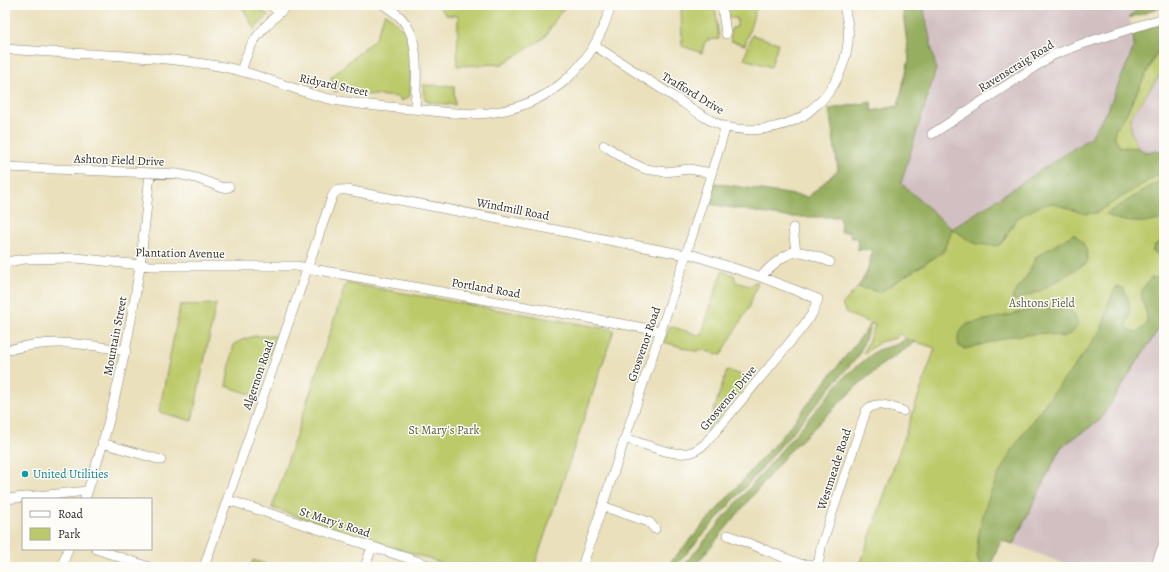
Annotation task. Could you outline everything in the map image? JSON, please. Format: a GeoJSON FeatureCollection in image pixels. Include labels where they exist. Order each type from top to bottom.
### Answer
{"type":"FeatureCollection","features":[{"type":"Feature","properties":{"kind":"street"},"geometry":{"type":"LineString","coordinates":[[270,5],[280,12]]}},
{"type":"Feature","properties":{"kind":"street"},"geometry":{"type":"LineString","coordinates":[[241,71],[256,38],[264,27],[288,5]]}},
{"type":"Feature","properties":{"kind":"street"},"geometry":{"type":"LineString","coordinates":[[384,5],[395,12],[403,20],[412,34],[415,52],[415,109]]}},
{"type":"Feature","properties":{"kind":"street","name":"Ridyard Street"},"geometry":{"type":"LineString","coordinates":[[5,50],[166,59],[241,71],[295,89],[353,104],[488,113],[534,100],[550,92],[567,78],[586,60],[595,46],[603,30],[611,5]]}},
{"type":"Feature","properties":{"kind":"street"},"geometry":{"type":"LineString","coordinates":[[722,5],[726,34]]}},
{"type":"Feature","properties":{"kind":"street","name":"Trafford Drive"},"geometry":{"type":"LineString","coordinates":[[595,46],[691,108],[726,126],[746,130],[775,126],[786,124],[803,116],[825,97],[839,74],[846,50],[848,26],[844,5]]}},
{"type":"Feature","properties":{"kind":"street","name":"Ravenscraig Road"},"geometry":{"type":"LineString","coordinates":[[932,134],[1053,55],[1082,44],[1164,18]]}},
{"type":"Feature","properties":{"kind":"street"},"geometry":{"type":"LineString","coordinates":[[725,23],[734,23]]}},
{"type":"Feature","properties":{"kind":"street","name":"Grosvenor Road"},"geometry":{"type":"LineString","coordinates":[[582,567],[662,331],[726,126]]}},
{"type":"Feature","properties":{"kind":"street"},"geometry":{"type":"LineString","coordinates":[[604,145],[615,157],[645,169],[666,172],[689,169],[711,173]]}},
{"type":"Feature","properties":{"kind":"street","name":"Ashton Field Drive"},"geometry":{"type":"LineString","coordinates":[[5,167],[187,175],[223,188],[229,188]]}},
{"type":"Feature","properties":{"kind":"street","name":"Mountain Street"},"geometry":{"type":"LineString","coordinates":[[87,495],[114,403],[126,351],[140,265],[150,173]]}},
{"type":"Feature","properties":{"kind":"street","name":"Windmill Road"},"geometry":{"type":"LineString","coordinates":[[335,191],[339,189],[347,190],[687,254],[761,277],[818,299]]}},
{"type":"Feature","properties":{"kind":"street","name":"Algernon Road"},"geometry":{"type":"LineString","coordinates":[[204,567],[335,191]]}},
{"type":"Feature","properties":{"kind":"street"},"geometry":{"type":"LineString","coordinates":[[793,228],[796,252]]}},
{"type":"Feature","properties":{"kind":"street"},"geometry":{"type":"LineString","coordinates":[[761,277],[772,265],[796,252],[831,263]]}},
{"type":"Feature","properties":{"kind":"street","name":"Plantation Avenue"},"geometry":{"type":"LineString","coordinates":[[5,262],[37,258],[76,258],[150,266],[287,266],[307,268]]}},
{"type":"Feature","properties":{"kind":"street","name":"Portland Road"},"geometry":{"type":"LineString","coordinates":[[307,268],[662,331]]}},
{"type":"Feature","properties":{"kind":"street","name":"Grosvenor Drive"},"geometry":{"type":"LineString","coordinates":[[625,438],[676,454],[692,452],[705,444],[801,329],[812,314],[818,299]]}},
{"type":"Feature","properties":{"kind":"street"},"geometry":{"type":"LineString","coordinates":[[5,350],[43,343],[67,343],[89,344],[126,351]]}},
{"type":"Feature","properties":{"kind":"street","name":"Westmeade Road"},"geometry":{"type":"LineString","coordinates":[[818,566],[821,547],[866,411],[874,404],[899,407]]}},
{"type":"Feature","properties":{"kind":"street"},"geometry":{"type":"LineString","coordinates":[[102,443],[161,460]]}},
{"type":"Feature","properties":{"kind":"street"},"geometry":{"type":"LineString","coordinates":[[26,498],[87,495]]}},
{"type":"Feature","properties":{"kind":"street"},"geometry":{"type":"LineString","coordinates":[[5,499],[22,498]]}},
{"type":"Feature","properties":{"kind":"street","name":"St Mary's Road"},"geometry":{"type":"LineString","coordinates":[[228,500],[435,567]]}},
{"type":"Feature","properties":{"kind":"street"},"geometry":{"type":"LineString","coordinates":[[602,506],[649,522],[655,529]]}},
{"type":"Feature","properties":{"kind":"street"},"geometry":{"type":"LineString","coordinates":[[734,534],[788,564],[818,566]]}},
{"type":"Feature","properties":{"kind":"street"},"geometry":{"type":"LineString","coordinates":[[1156,567],[1164,543]]}},
{"type":"Feature","properties":{"kind":"street"},"geometry":{"type":"LineString","coordinates":[[365,567],[372,547]]}},
{"type":"Feature","properties":{"kind":"street"},"geometry":{"type":"LineString","coordinates":[[62,567],[68,550]]}},
{"type":"Feature","properties":{"kind":"street"},"geometry":{"type":"LineString","coordinates":[[99,550],[138,565],[149,567]]}},
{"type":"Feature","properties":{"kind":"shaded area"},"geometry":{"type":"Polygon","coordinates":[[[923,5],[1140,5],[1129,18],[1133,33],[1134,47],[1109,107],[1091,137],[953,229],[901,183],[936,69],[923,5]]]}},
{"type":"Feature","properties":{"kind":"shaded area"},"geometry":{"type":"Polygon","coordinates":[[[1164,69],[1164,151],[1146,152],[1138,148],[1131,132],[1131,116],[1164,69]]]}},
{"type":"Feature","properties":{"kind":"shaded area"},"geometry":{"type":"Polygon","coordinates":[[[1164,320],[1164,567],[1073,567],[1013,544],[1061,447],[1100,420],[1164,320]]]}},
{"type":"Feature","properties":{"kind":"green space"},"geometry":{"type":"Polygon","coordinates":[[[242,5],[252,5],[268,15],[254,30],[242,5]]]}},
{"type":"Feature","properties":{"kind":"green space"},"geometry":{"type":"Polygon","coordinates":[[[565,5],[563,11],[561,11],[544,38],[503,64],[457,66],[458,16],[445,14],[439,6],[565,5]]]}},
{"type":"Feature","properties":{"kind":"green space"},"geometry":{"type":"Polygon","coordinates":[[[681,5],[715,5],[719,39],[707,40],[704,44],[702,53],[682,46],[681,5]]]}},
{"type":"Feature","properties":{"kind":"green space"},"geometry":{"type":"Polygon","coordinates":[[[726,5],[757,5],[745,45],[731,41],[730,32],[732,28],[737,27],[737,18],[729,18],[726,5]]]}},
{"type":"Feature","properties":{"kind":"green space"},"geometry":{"type":"Polygon","coordinates":[[[902,5],[923,5],[936,69],[901,183],[952,229],[1091,137],[1109,107],[1134,47],[1133,33],[1164,23],[1164,38],[1126,114],[1115,130],[1114,136],[1120,147],[1138,148],[1146,152],[1164,151],[1164,171],[1096,213],[1085,214],[1052,203],[1042,205],[1017,218],[1002,243],[997,246],[977,244],[953,229],[943,252],[880,292],[858,287],[868,270],[872,249],[858,250],[857,238],[851,238],[850,232],[841,232],[840,217],[786,217],[709,204],[715,183],[808,197],[838,170],[829,109],[871,102],[872,111],[898,106],[909,59],[902,5]]]}},
{"type":"Feature","properties":{"kind":"green space"},"geometry":{"type":"Polygon","coordinates":[[[1140,5],[1164,5],[1164,7],[1129,18],[1140,5]]]}},
{"type":"Feature","properties":{"kind":"green space"},"geometry":{"type":"Polygon","coordinates":[[[385,13],[401,27],[405,33],[409,45],[409,97],[401,101],[399,97],[360,94],[339,90],[336,92],[333,91],[331,77],[376,38],[385,13]]]}},
{"type":"Feature","properties":{"kind":"green space"},"geometry":{"type":"Polygon","coordinates":[[[752,35],[778,43],[771,67],[744,59],[752,35]]]}},
{"type":"Feature","properties":{"kind":"green space","name":"Ashtons Field"},"geometry":{"type":"Polygon","coordinates":[[[1164,38],[1164,69],[1131,116],[1131,132],[1138,148],[1146,152],[1164,151],[1164,320],[1100,420],[1061,447],[1013,544],[1001,540],[990,567],[862,567],[860,565],[935,348],[906,339],[899,333],[896,338],[880,342],[863,354],[875,325],[848,314],[842,305],[858,287],[880,292],[943,252],[953,229],[1120,147],[1114,136],[1115,130],[1126,114],[1164,38]]]}},
{"type":"Feature","properties":{"kind":"green space"},"geometry":{"type":"Polygon","coordinates":[[[423,85],[454,86],[455,105],[428,102],[424,97],[423,85]]]}},
{"type":"Feature","properties":{"kind":"green space"},"geometry":{"type":"Polygon","coordinates":[[[1164,178],[1164,219],[1150,222],[1134,222],[1119,220],[1106,214],[1164,178]]]}},
{"type":"Feature","properties":{"kind":"green space"},"geometry":{"type":"Polygon","coordinates":[[[1074,234],[1081,240],[1085,247],[1087,263],[1040,291],[1014,300],[1012,297],[1029,272],[1037,256],[1074,234]]]}},
{"type":"Feature","properties":{"kind":"green space"},"geometry":{"type":"Polygon","coordinates":[[[1164,241],[1164,255],[1152,251],[1155,245],[1164,241]]]}},
{"type":"Feature","properties":{"kind":"green space"},"geometry":{"type":"Polygon","coordinates":[[[722,271],[734,275],[736,282],[749,286],[755,282],[758,282],[749,307],[721,355],[699,349],[698,352],[664,342],[670,326],[701,336],[722,271]]]}},
{"type":"Feature","properties":{"kind":"green space"},"geometry":{"type":"Polygon","coordinates":[[[1151,278],[1162,278],[1164,281],[1164,320],[1100,420],[1061,447],[1013,544],[1001,540],[990,567],[983,566],[979,562],[977,556],[979,534],[982,519],[991,492],[1002,467],[1032,420],[1084,354],[1102,328],[1110,300],[1117,286],[1123,288],[1130,308],[1126,327],[1135,333],[1146,324],[1147,319],[1142,291],[1144,286],[1151,278]]]}},
{"type":"Feature","properties":{"kind":"green space","name":"St Mary's Park"},"geometry":{"type":"Polygon","coordinates":[[[346,283],[614,330],[534,567],[454,567],[272,508],[346,283]]]}},
{"type":"Feature","properties":{"kind":"green space"},"geometry":{"type":"Polygon","coordinates":[[[216,304],[192,421],[159,412],[180,305],[216,304]]]}},
{"type":"Feature","properties":{"kind":"green space"},"geometry":{"type":"Polygon","coordinates":[[[1050,306],[1065,308],[1072,312],[1078,325],[1072,333],[1063,337],[1045,333],[1013,336],[965,349],[959,346],[959,334],[967,324],[1050,306]]]}},
{"type":"Feature","properties":{"kind":"green space"},"geometry":{"type":"Polygon","coordinates":[[[871,324],[858,357],[677,564],[674,567],[666,567],[788,429],[871,324]]]}},
{"type":"Feature","properties":{"kind":"green space"},"geometry":{"type":"Polygon","coordinates":[[[255,336],[276,336],[256,396],[226,386],[234,344],[255,336]]]}},
{"type":"Feature","properties":{"kind":"green space"},"geometry":{"type":"Polygon","coordinates":[[[906,339],[916,342],[883,364],[857,386],[786,455],[694,567],[682,567],[844,377],[877,350],[898,344],[906,339]]]}},
{"type":"Feature","properties":{"kind":"green space"},"geometry":{"type":"Polygon","coordinates":[[[727,370],[751,378],[707,432],[707,431],[727,370]]]}},
{"type":"Feature","properties":{"kind":"green space"},"geometry":{"type":"Polygon","coordinates":[[[253,560],[273,567],[251,567],[253,560]]]}},
{"type":"Feature","properties":{"kind":"place","name":"United Utilities"},"geometry":{"type":"Point","coordinates":[25,474]}}]}
